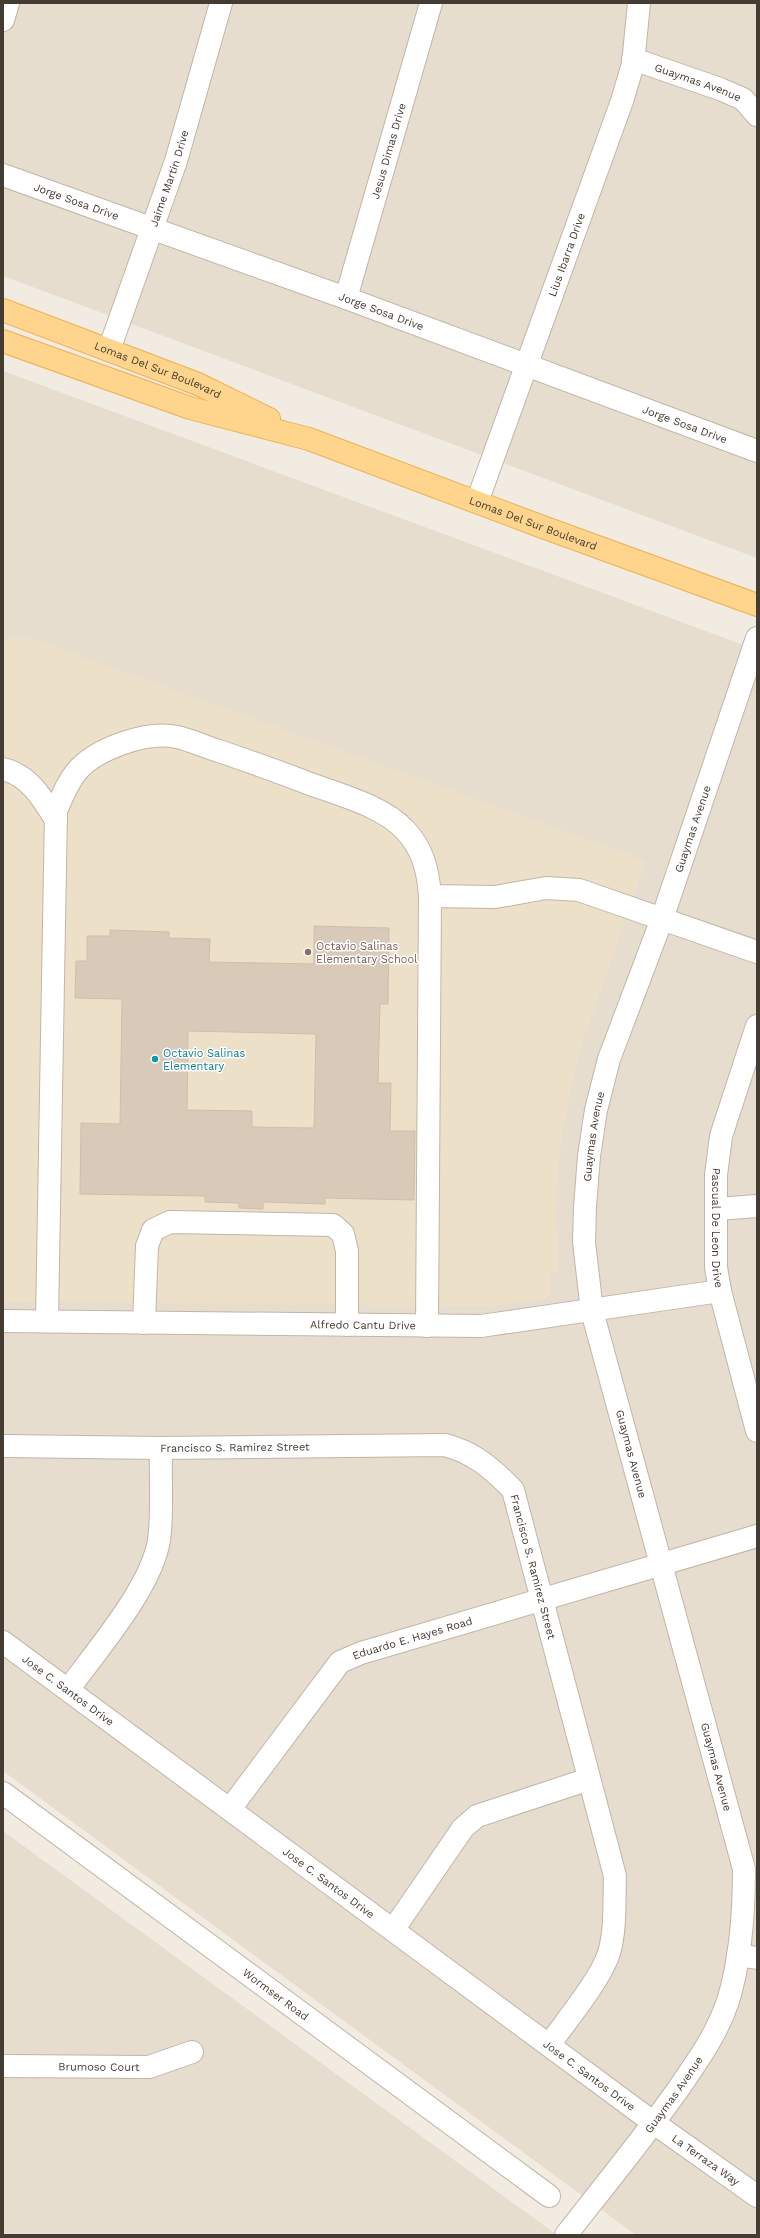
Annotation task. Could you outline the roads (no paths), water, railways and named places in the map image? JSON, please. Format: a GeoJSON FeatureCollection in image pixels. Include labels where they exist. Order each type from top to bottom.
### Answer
{"type":"FeatureCollection","features":[{"type":"Feature","properties":{"kind":"main road","name":"Lomas Del Sur Boulevard"},"geometry":{"type":"LineString","coordinates":[[3,310],[198,384],[309,439],[757,605]]}},
{"type":"Feature","properties":{"kind":"main road"},"geometry":{"type":"LineString","coordinates":[[3,327],[12,327],[27,332],[160,383],[180,386],[198,384]]}},
{"type":"Feature","properties":{"kind":"main road","name":"Lomas Del Sur Boulevard"},"geometry":{"type":"LineString","coordinates":[[3,341],[190,408],[309,439]]}},
{"type":"Feature","properties":{"kind":"street"},"geometry":{"type":"LineString","coordinates":[[3,20],[8,3]]}},
{"type":"Feature","properties":{"kind":"street","name":"Jaime Martin Drive"},"geometry":{"type":"LineString","coordinates":[[109,350],[154,230],[176,161],[221,3]]}},
{"type":"Feature","properties":{"kind":"street","name":"Jesus Dimas Drive"},"geometry":{"type":"LineString","coordinates":[[346,298],[430,3]]}},
{"type":"Feature","properties":{"kind":"street","name":"Lius Ibarra Drive"},"geometry":{"type":"LineString","coordinates":[[477,502],[528,366],[622,101],[633,59],[639,3]]}},
{"type":"Feature","properties":{"kind":"street","name":"Guaymas Avenue"},"geometry":{"type":"LineString","coordinates":[[633,59],[720,89],[743,99],[757,115]]}},
{"type":"Feature","properties":{"kind":"street","name":"Jorge Sosa Drive"},"geometry":{"type":"LineString","coordinates":[[3,175],[346,298],[757,451]]}},
{"type":"Feature","properties":{"kind":"street","name":"Guaymas Avenue"},"geometry":{"type":"LineString","coordinates":[[566,2235],[654,2123],[709,2044],[748,1957],[744,1907],[744,1869],[592,1311],[584,1242],[589,1156],[596,1110],[609,1059],[662,919],[757,638]]}},
{"type":"Feature","properties":{"kind":"street"},"geometry":{"type":"LineString","coordinates":[[47,1321],[56,811],[66,788],[77,771],[94,757],[135,739],[155,736],[176,737],[279,772],[383,812],[405,829],[420,850],[428,872],[430,896],[427,1326]]}},
{"type":"Feature","properties":{"kind":"street"},"geometry":{"type":"LineString","coordinates":[[3,769],[12,771],[31,784],[56,820]]}},
{"type":"Feature","properties":{"kind":"street"},"geometry":{"type":"LineString","coordinates":[[430,896],[495,897],[525,890],[563,888],[596,896],[757,952]]}},
{"type":"Feature","properties":{"kind":"street","name":"Pascual De Leon Drive"},"geometry":{"type":"LineString","coordinates":[[757,1026],[721,1136],[716,1175],[716,1267],[720,1291],[757,1432]]}},
{"type":"Feature","properties":{"kind":"street"},"geometry":{"type":"LineString","coordinates":[[717,1209],[757,1206]]}},
{"type":"Feature","properties":{"kind":"street"},"geometry":{"type":"LineString","coordinates":[[144,1322],[147,1246],[153,1230],[170,1222],[333,1225],[343,1234],[347,1252],[347,1325]]}},
{"type":"Feature","properties":{"kind":"street","name":"Alfredo Cantu Drive"},"geometry":{"type":"LineString","coordinates":[[3,1321],[481,1326],[592,1311],[720,1291]]}},
{"type":"Feature","properties":{"kind":"street","name":"Francisco S. Ramirez Street"},"geometry":{"type":"LineString","coordinates":[[3,1446],[161,1448],[445,1445],[461,1449],[491,1469],[513,1490],[615,1876],[614,1913],[609,1952],[600,1972],[549,2045]]}},
{"type":"Feature","properties":{"kind":"street"},"geometry":{"type":"LineString","coordinates":[[68,1690],[135,1597],[149,1571],[159,1540],[161,1448]]}},
{"type":"Feature","properties":{"kind":"street","name":"Eduardo E. Hayes Road"},"geometry":{"type":"LineString","coordinates":[[230,1809],[340,1662],[361,1653],[542,1598],[757,1536]]}},
{"type":"Feature","properties":{"kind":"street","name":"Jose C. Santos Drive"},"geometry":{"type":"LineString","coordinates":[[3,1642],[654,2123]]}},
{"type":"Feature","properties":{"kind":"street"},"geometry":{"type":"LineString","coordinates":[[393,1930],[463,1828],[477,1816],[589,1779]]}},
{"type":"Feature","properties":{"kind":"street","name":"Wormser Road"},"geometry":{"type":"LineString","coordinates":[[3,1793],[549,2196]]}},
{"type":"Feature","properties":{"kind":"street","name":"Brumoso Court"},"geometry":{"type":"LineString","coordinates":[[3,2066],[149,2067],[192,2052]]}},
{"type":"Feature","properties":{"kind":"street","name":"La Terraza Way"},"geometry":{"type":"LineString","coordinates":[[654,2123],[757,2196]]}},
{"type":"Feature","properties":{"kind":"place","name":"Octavio Salinas Elementary School"},"geometry":{"type":"Point","coordinates":[308,952]}},
{"type":"Feature","properties":{"kind":"place","name":"Octavio Salinas Elementary"},"geometry":{"type":"Point","coordinates":[155,1059]}}]}
